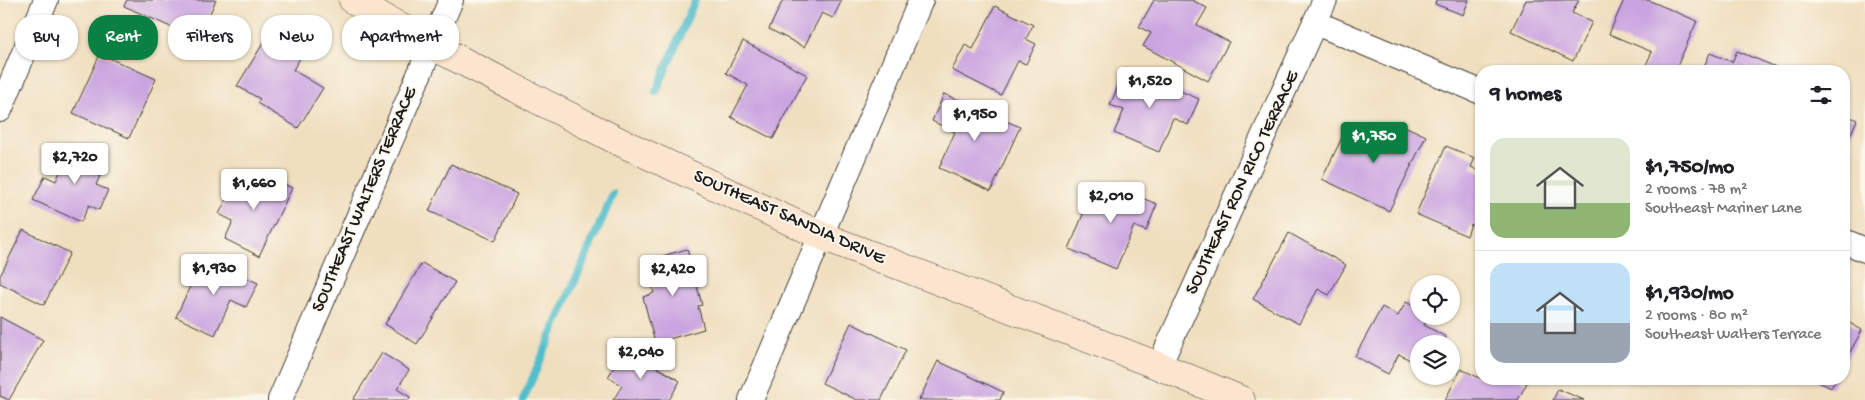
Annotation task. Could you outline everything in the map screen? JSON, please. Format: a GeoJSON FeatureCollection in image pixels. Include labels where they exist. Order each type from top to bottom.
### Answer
{"type":"FeatureCollection","features":[{"type":"Feature","properties":{"kind":"street"},"geometry":{"type":"LineString","coordinates":[[0,110],[46,0]]}},
{"type":"Feature","properties":{"kind":"street","name":"SOUTHEAST SANDIA DRIVE"},"geometry":{"type":"LineString","coordinates":[[353,0],[379,15]]}},
{"type":"Feature","properties":{"kind":"street","name":"SOUTHEAST WALTERS TERRACE"},"geometry":{"type":"LineString","coordinates":[[444,15],[450,0]]}},
{"type":"Feature","properties":{"kind":"street"},"geometry":{"type":"LineString","coordinates":[[751,400],[921,0]]}},
{"type":"Feature","properties":{"kind":"street","name":"SOUTHEAST RON RICO TERRACE"},"geometry":{"type":"LineString","coordinates":[[1159,366],[1325,0]]}},
{"type":"Feature","properties":{"kind":"street"},"geometry":{"type":"LineString","coordinates":[[1316,23],[1475,89]]}},
{"type":"Feature","properties":{"kind":"street","name":"SOUTHEAST SANDIA DRIVE"},"geometry":{"type":"LineString","coordinates":[[459,59],[618,141],[822,236],[1159,366],[1241,400]]}},
{"type":"Feature","properties":{"kind":"street","name":"SOUTHEAST WALTERS TERRACE"},"geometry":{"type":"LineString","coordinates":[[280,400],[425,60]]}},
{"type":"Feature","properties":{"kind":"street"},"geometry":{"type":"LineString","coordinates":[[1850,244],[1865,250]]}},
{"type":"Feature","properties":{"kind":"building"},"geometry":{"type":"Polygon","coordinates":[[[127,0],[216,0],[209,15],[168,15],[168,26],[158,21],[158,15],[144,15],[124,6],[127,0]]]}},
{"type":"Feature","properties":{"kind":"building"},"geometry":{"type":"Polygon","coordinates":[[[783,0],[842,0],[833,18],[822,13],[804,47],[769,29],[783,0]]]}},
{"type":"Feature","properties":{"kind":"building"},"geometry":{"type":"Polygon","coordinates":[[[1154,0],[1192,0],[1207,8],[1197,25],[1229,42],[1208,81],[1143,46],[1151,33],[1139,27],[1154,0]]]}},
{"type":"Feature","properties":{"kind":"building"},"geometry":{"type":"Polygon","coordinates":[[[1436,0],[1469,0],[1463,15],[1435,4],[1436,0]]]}},
{"type":"Feature","properties":{"kind":"building"},"geometry":{"type":"Polygon","coordinates":[[[1526,0],[1579,0],[1572,13],[1592,22],[1573,61],[1511,31],[1526,0]]]}},
{"type":"Feature","properties":{"kind":"building"},"geometry":{"type":"Polygon","coordinates":[[[1624,0],[1648,0],[1697,21],[1678,65],[1646,65],[1652,52],[1609,34],[1624,0]]]}},
{"type":"Feature","properties":{"kind":"building"},"geometry":{"type":"Polygon","coordinates":[[[995,6],[1033,25],[1026,39],[1036,44],[1026,64],[1018,61],[1001,95],[952,70],[965,45],[973,49],[995,6]]]}},
{"type":"Feature","properties":{"kind":"building"},"geometry":{"type":"Polygon","coordinates":[[[743,41],[807,75],[773,139],[731,117],[748,85],[726,73],[743,41]]]}},
{"type":"Feature","properties":{"kind":"building"},"geometry":{"type":"Polygon","coordinates":[[[261,47],[261,60],[299,60],[293,70],[323,88],[298,128],[257,103],[260,99],[237,86],[261,47]]]}},
{"type":"Feature","properties":{"kind":"building"},"geometry":{"type":"Polygon","coordinates":[[[1737,51],[1771,65],[1705,65],[1710,53],[1732,62],[1737,51]]]}},
{"type":"Feature","properties":{"kind":"building"},"geometry":{"type":"Polygon","coordinates":[[[97,60],[113,60],[156,79],[129,138],[73,113],[97,60]]]}},
{"type":"Feature","properties":{"kind":"building"},"geometry":{"type":"Polygon","coordinates":[[[1126,68],[1199,99],[1188,125],[1173,118],[1159,152],[1114,133],[1124,110],[1110,105],[1126,68]]]}},
{"type":"Feature","properties":{"kind":"building"},"geometry":{"type":"Polygon","coordinates":[[[944,94],[1020,127],[991,191],[939,168],[955,132],[932,121],[944,94]]]}},
{"type":"Feature","properties":{"kind":"building"},"geometry":{"type":"Polygon","coordinates":[[[1850,117],[1857,120],[1850,136],[1850,117]]]}},
{"type":"Feature","properties":{"kind":"building"},"geometry":{"type":"Polygon","coordinates":[[[1396,122],[1426,136],[1389,211],[1322,179],[1348,125],[1385,143],[1396,122]]]}},
{"type":"Feature","properties":{"kind":"building"},"geometry":{"type":"Polygon","coordinates":[[[73,144],[107,160],[96,185],[108,190],[99,210],[89,205],[81,222],[33,200],[45,176],[56,181],[73,144]]]}},
{"type":"Feature","properties":{"kind":"building"},"geometry":{"type":"Polygon","coordinates":[[[1446,146],[1475,158],[1471,167],[1475,169],[1475,226],[1471,224],[1467,236],[1416,214],[1446,146]]]}},
{"type":"Feature","properties":{"kind":"building"},"geometry":{"type":"Polygon","coordinates":[[[451,164],[517,194],[495,241],[429,211],[451,164]]]}},
{"type":"Feature","properties":{"kind":"building"},"geometry":{"type":"Polygon","coordinates":[[[255,170],[292,188],[259,256],[225,239],[233,221],[219,214],[234,184],[246,190],[255,170]]]}},
{"type":"Feature","properties":{"kind":"building"},"geometry":{"type":"Polygon","coordinates":[[[1102,182],[1157,204],[1146,231],[1134,226],[1116,269],[1069,249],[1090,197],[1095,199],[1102,182]]]}},
{"type":"Feature","properties":{"kind":"building"},"geometry":{"type":"Polygon","coordinates":[[[23,230],[70,253],[44,305],[0,283],[0,276],[23,230]]]}},
{"type":"Feature","properties":{"kind":"building"},"geometry":{"type":"Polygon","coordinates":[[[1289,233],[1346,265],[1329,295],[1318,289],[1299,324],[1253,299],[1289,233]]]}},
{"type":"Feature","properties":{"kind":"building"},"geometry":{"type":"Polygon","coordinates":[[[687,249],[702,305],[698,306],[704,329],[655,343],[643,297],[654,293],[645,261],[687,249]]]}},
{"type":"Feature","properties":{"kind":"building"},"geometry":{"type":"Polygon","coordinates":[[[203,258],[258,283],[246,307],[231,300],[215,335],[176,317],[203,258]]]}},
{"type":"Feature","properties":{"kind":"building"},"geometry":{"type":"Polygon","coordinates":[[[422,263],[455,282],[417,344],[385,324],[422,263]]]}},
{"type":"Feature","properties":{"kind":"building"},"geometry":{"type":"Polygon","coordinates":[[[1406,302],[1410,304],[1410,325],[1424,325],[1442,335],[1410,335],[1410,360],[1399,354],[1388,374],[1355,356],[1382,307],[1398,316],[1406,302]]]}},
{"type":"Feature","properties":{"kind":"building"},"geometry":{"type":"Polygon","coordinates":[[[0,317],[43,340],[9,400],[0,396],[0,317]]]}},
{"type":"Feature","properties":{"kind":"building"},"geometry":{"type":"Polygon","coordinates":[[[851,323],[906,350],[881,400],[857,400],[822,383],[851,323]]]}},
{"type":"Feature","properties":{"kind":"building"},"geometry":{"type":"Polygon","coordinates":[[[1850,323],[1862,330],[1850,352],[1850,323]]]}},
{"type":"Feature","properties":{"kind":"building"},"geometry":{"type":"Polygon","coordinates":[[[625,348],[680,381],[669,400],[613,400],[622,386],[608,377],[625,348]]]}},
{"type":"Feature","properties":{"kind":"building"},"geometry":{"type":"Polygon","coordinates":[[[382,353],[409,370],[397,389],[410,397],[409,400],[353,400],[382,353]]]}},
{"type":"Feature","properties":{"kind":"building"},"geometry":{"type":"Polygon","coordinates":[[[938,361],[1003,392],[1000,400],[919,400],[938,361]]]}},
{"type":"Feature","properties":{"kind":"building"},"geometry":{"type":"Polygon","coordinates":[[[1461,369],[1475,376],[1475,385],[1526,385],[1518,400],[1445,400],[1453,385],[1460,385],[1461,369]]]}},
{"type":"Feature","properties":{"kind":"building"},"geometry":{"type":"Polygon","coordinates":[[[1558,389],[1584,400],[1553,400],[1558,389]]]}},
{"type":"Feature","properties":{"kind":"waterway"},"geometry":{"type":"LineString","coordinates":[[656,92],[695,0]]}},
{"type":"Feature","properties":{"kind":"waterway"},"geometry":{"type":"LineString","coordinates":[[523,400],[613,194]]}}]}
